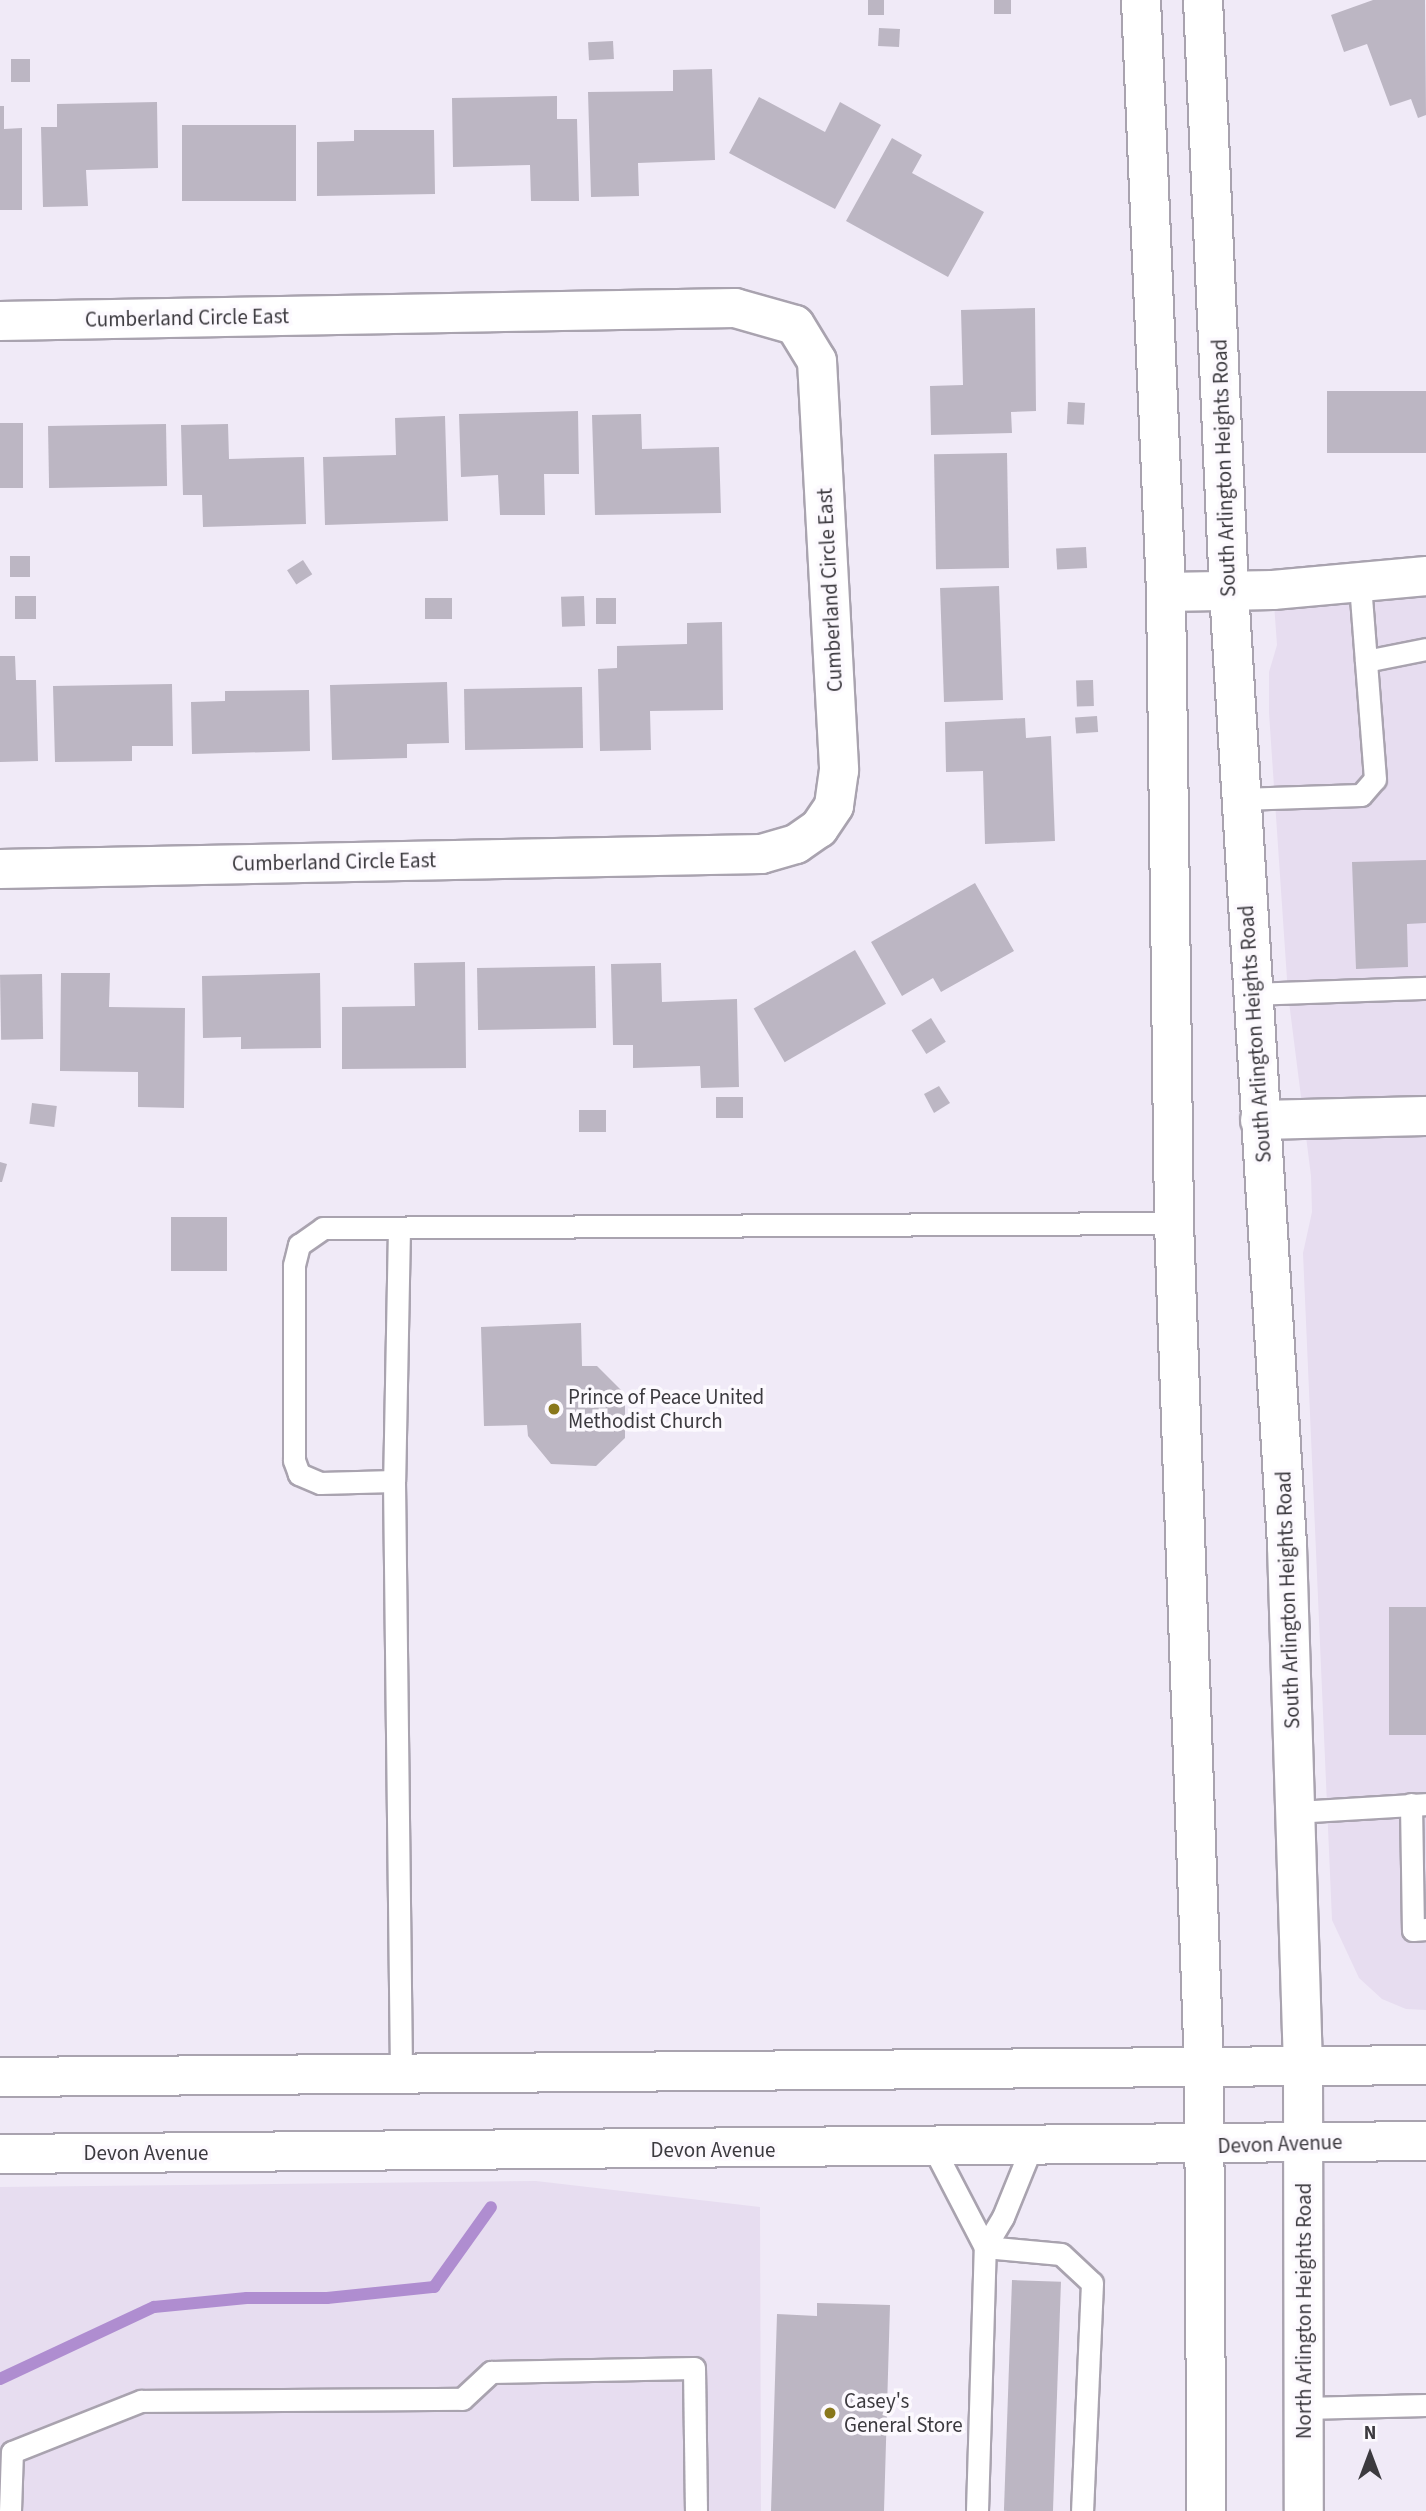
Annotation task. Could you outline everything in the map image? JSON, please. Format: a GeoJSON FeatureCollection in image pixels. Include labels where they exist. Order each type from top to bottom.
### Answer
{"type":"FeatureCollection","features":[{"type":"Feature","properties":{"kind":"main road"},"geometry":{"type":"LineString","coordinates":[[1140,0],[1166,592],[1174,1223],[1204,2069],[1206,2511]]}},
{"type":"Feature","properties":{"kind":"main road","name":"South Arlington Heights Road"},"geometry":{"type":"LineString","coordinates":[[1203,0],[1229,591],[1260,1120],[1279,1366],[1303,2068]]}},
{"type":"Feature","properties":{"kind":"main road","name":"Cumberland Circle East"},"geometry":{"type":"LineString","coordinates":[[0,321],[735,308],[795,325],[817,361],[839,770],[834,806],[820,828],[796,844],[761,854],[0,869]]}},
{"type":"Feature","properties":{"kind":"main road"},"geometry":{"type":"LineString","coordinates":[[1166,592],[1360,584],[1426,576]]}},
{"type":"Feature","properties":{"kind":"main road"},"geometry":{"type":"LineString","coordinates":[[1260,1120],[1426,1116]]}},
{"type":"Feature","properties":{"kind":"main road"},"geometry":{"type":"LineString","coordinates":[[0,2077],[1426,2066]]}},
{"type":"Feature","properties":{"kind":"main road","name":"North Arlington Heights Road"},"geometry":{"type":"LineString","coordinates":[[1303,2068],[1304,2511]]}},
{"type":"Feature","properties":{"kind":"main road","name":"Devon Avenue"},"geometry":{"type":"LineString","coordinates":[[0,2154],[934,2149],[1426,2141]]}},
{"type":"Feature","properties":{"kind":"lane"},"geometry":{"type":"LineString","coordinates":[[1241,799],[1361,795],[1375,779],[1360,584]]}},
{"type":"Feature","properties":{"kind":"lane"},"geometry":{"type":"LineString","coordinates":[[1366,661],[1426,649]]}},
{"type":"Feature","properties":{"kind":"lane"},"geometry":{"type":"LineString","coordinates":[[1253,995],[1426,988]]}},
{"type":"Feature","properties":{"kind":"lane"},"geometry":{"type":"LineString","coordinates":[[394,1481],[320,1483],[299,1474],[294,1460],[293,1265],[299,1245],[323,1228],[1174,1223]]}},
{"type":"Feature","properties":{"kind":"lane"},"geometry":{"type":"LineString","coordinates":[[399,1228],[394,1481],[401,2075]]}},
{"type":"Feature","properties":{"kind":"lane"},"geometry":{"type":"LineString","coordinates":[[1296,1812],[1419,1804],[1413,1930],[1426,1929]]}},
{"type":"Feature","properties":{"kind":"lane"},"geometry":{"type":"LineString","coordinates":[[977,2511],[985,2247],[1003,2217],[1031,2148]]}},
{"type":"Feature","properties":{"kind":"lane"},"geometry":{"type":"LineString","coordinates":[[934,2149],[985,2247]]}},
{"type":"Feature","properties":{"kind":"lane"},"geometry":{"type":"LineString","coordinates":[[985,2247],[1061,2254],[1092,2283],[1083,2511]]}},
{"type":"Feature","properties":{"kind":"lane"},"geometry":{"type":"LineString","coordinates":[[7,2510],[12,2452],[141,2401],[462,2399],[491,2372],[694,2368],[696,2511]]}},
{"type":"Feature","properties":{"kind":"lane"},"geometry":{"type":"LineString","coordinates":[[1304,2408],[1426,2405]]}},
{"type":"Feature","properties":{"kind":"shaded area"},"geometry":{"type":"Polygon","coordinates":[[[1426,573],[1426,2010],[1406,2009],[1382,1999],[1359,1978],[1332,1920],[1303,1253],[1312,1212],[1311,1176],[1288,994],[1269,713],[1269,672],[1277,645],[1273,590],[1426,573]]]}},
{"type":"Feature","properties":{"kind":"shaded area"},"geometry":{"type":"Polygon","coordinates":[[[536,2181],[760,2207],[761,2511],[0,2511],[0,2187],[536,2181]]]}},
{"type":"Feature","properties":{"kind":"building"},"geometry":{"type":"Polygon","coordinates":[[[868,0],[884,0],[884,15],[868,15],[868,0]]]}},
{"type":"Feature","properties":{"kind":"building"},"geometry":{"type":"Polygon","coordinates":[[[994,0],[1011,0],[1011,14],[994,14],[994,0]]]}},
{"type":"Feature","properties":{"kind":"building"},"geometry":{"type":"Polygon","coordinates":[[[1373,0],[1425,0],[1426,115],[1418,118],[1411,99],[1390,106],[1367,44],[1344,52],[1331,15],[1373,0]]]}},
{"type":"Feature","properties":{"kind":"building"},"geometry":{"type":"Polygon","coordinates":[[[879,28],[900,29],[899,47],[878,46],[879,28]]]}},
{"type":"Feature","properties":{"kind":"building"},"geometry":{"type":"Polygon","coordinates":[[[613,41],[614,59],[589,60],[588,42],[613,41]]]}},
{"type":"Feature","properties":{"kind":"building"},"geometry":{"type":"Polygon","coordinates":[[[11,59],[30,59],[30,82],[11,82],[11,59]]]}},
{"type":"Feature","properties":{"kind":"building"},"geometry":{"type":"Polygon","coordinates":[[[712,69],[715,160],[638,163],[639,196],[591,197],[588,92],[673,91],[673,70],[712,69]]]}},
{"type":"Feature","properties":{"kind":"building"},"geometry":{"type":"Polygon","coordinates":[[[557,96],[557,119],[577,119],[579,201],[531,201],[530,165],[453,167],[452,98],[557,96]]]}},
{"type":"Feature","properties":{"kind":"building"},"geometry":{"type":"Polygon","coordinates":[[[759,97],[825,132],[840,102],[881,125],[835,209],[729,153],[759,97]]]}},
{"type":"Feature","properties":{"kind":"building"},"geometry":{"type":"Polygon","coordinates":[[[157,102],[158,168],[86,170],[88,206],[43,207],[41,127],[57,127],[57,104],[157,102]]]}},
{"type":"Feature","properties":{"kind":"building"},"geometry":{"type":"Polygon","coordinates":[[[0,106],[4,106],[4,129],[22,128],[22,210],[0,210],[0,106]]]}},
{"type":"Feature","properties":{"kind":"building"},"geometry":{"type":"Polygon","coordinates":[[[182,125],[296,125],[296,201],[182,201],[182,125]]]}},
{"type":"Feature","properties":{"kind":"building"},"geometry":{"type":"Polygon","coordinates":[[[354,130],[434,130],[435,194],[317,196],[317,142],[354,141],[354,130]]]}},
{"type":"Feature","properties":{"kind":"building"},"geometry":{"type":"Polygon","coordinates":[[[892,138],[922,155],[912,173],[984,212],[948,277],[846,221],[892,138]]]}},
{"type":"Feature","properties":{"kind":"building"},"geometry":{"type":"Polygon","coordinates":[[[1035,308],[1036,411],[1011,412],[1012,433],[931,435],[930,386],[963,385],[961,310],[1035,308]]]}},
{"type":"Feature","properties":{"kind":"building"},"geometry":{"type":"Polygon","coordinates":[[[1327,391],[1426,391],[1426,453],[1327,453],[1327,391]]]}},
{"type":"Feature","properties":{"kind":"building"},"geometry":{"type":"Polygon","coordinates":[[[1068,402],[1085,403],[1084,425],[1067,424],[1068,402]]]}},
{"type":"Feature","properties":{"kind":"building"},"geometry":{"type":"Polygon","coordinates":[[[578,411],[579,474],[544,474],[545,515],[500,515],[498,475],[461,477],[459,414],[578,411]]]}},
{"type":"Feature","properties":{"kind":"building"},"geometry":{"type":"Polygon","coordinates":[[[641,414],[642,449],[719,447],[721,513],[595,515],[592,415],[641,414]]]}},
{"type":"Feature","properties":{"kind":"building"},"geometry":{"type":"Polygon","coordinates":[[[445,416],[448,521],[325,525],[323,457],[396,455],[395,418],[445,416]]]}},
{"type":"Feature","properties":{"kind":"building"},"geometry":{"type":"Polygon","coordinates":[[[0,423],[23,423],[23,488],[0,488],[0,423]]]}},
{"type":"Feature","properties":{"kind":"building"},"geometry":{"type":"Polygon","coordinates":[[[166,424],[167,486],[49,488],[48,426],[166,424]]]}},
{"type":"Feature","properties":{"kind":"building"},"geometry":{"type":"Polygon","coordinates":[[[228,424],[229,459],[304,457],[306,524],[203,527],[202,495],[183,495],[181,425],[228,424]]]}},
{"type":"Feature","properties":{"kind":"building"},"geometry":{"type":"Polygon","coordinates":[[[1007,453],[1009,568],[936,569],[934,454],[1007,453]]]}},
{"type":"Feature","properties":{"kind":"building"},"geometry":{"type":"Polygon","coordinates":[[[1086,547],[1087,568],[1057,570],[1056,549],[1086,547]]]}},
{"type":"Feature","properties":{"kind":"building"},"geometry":{"type":"Polygon","coordinates":[[[10,556],[30,556],[30,577],[10,577],[10,556]]]}},
{"type":"Feature","properties":{"kind":"building"},"geometry":{"type":"Polygon","coordinates":[[[303,560],[312,574],[296,585],[287,570],[303,560]]]}},
{"type":"Feature","properties":{"kind":"building"},"geometry":{"type":"Polygon","coordinates":[[[999,586],[1003,700],[944,702],[940,588],[999,586]]]}},
{"type":"Feature","properties":{"kind":"building"},"geometry":{"type":"Polygon","coordinates":[[[15,596],[36,596],[36,619],[15,619],[15,596]]]}},
{"type":"Feature","properties":{"kind":"building"},"geometry":{"type":"Polygon","coordinates":[[[584,596],[585,626],[562,627],[561,597],[584,596]]]}},
{"type":"Feature","properties":{"kind":"building"},"geometry":{"type":"Polygon","coordinates":[[[425,598],[452,598],[452,619],[425,619],[425,598]]]}},
{"type":"Feature","properties":{"kind":"building"},"geometry":{"type":"Polygon","coordinates":[[[596,598],[616,598],[616,624],[596,624],[596,598]]]}},
{"type":"Feature","properties":{"kind":"building"},"geometry":{"type":"Polygon","coordinates":[[[722,622],[723,710],[650,711],[651,750],[600,751],[598,669],[617,668],[617,646],[687,644],[687,623],[722,622]]]}},
{"type":"Feature","properties":{"kind":"building"},"geometry":{"type":"Polygon","coordinates":[[[0,656],[15,656],[16,680],[36,680],[38,761],[0,762],[0,656]]]}},
{"type":"Feature","properties":{"kind":"building"},"geometry":{"type":"Polygon","coordinates":[[[1093,680],[1094,706],[1077,707],[1076,681],[1093,680]]]}},
{"type":"Feature","properties":{"kind":"building"},"geometry":{"type":"Polygon","coordinates":[[[447,682],[449,743],[407,744],[407,758],[332,760],[330,685],[447,682]]]}},
{"type":"Feature","properties":{"kind":"building"},"geometry":{"type":"Polygon","coordinates":[[[172,684],[173,746],[132,746],[132,761],[55,762],[53,686],[172,684]]]}},
{"type":"Feature","properties":{"kind":"building"},"geometry":{"type":"Polygon","coordinates":[[[582,687],[583,748],[465,750],[464,689],[582,687]]]}},
{"type":"Feature","properties":{"kind":"building"},"geometry":{"type":"Polygon","coordinates":[[[309,690],[310,751],[192,754],[191,702],[225,701],[225,691],[309,690]]]}},
{"type":"Feature","properties":{"kind":"building"},"geometry":{"type":"Polygon","coordinates":[[[1097,716],[1098,732],[1076,733],[1075,718],[1097,716]]]}},
{"type":"Feature","properties":{"kind":"building"},"geometry":{"type":"Polygon","coordinates":[[[1025,718],[1026,738],[1051,736],[1055,841],[985,844],[983,771],[946,772],[945,722],[1025,718]]]}},
{"type":"Feature","properties":{"kind":"building"},"geometry":{"type":"Polygon","coordinates":[[[1426,860],[1426,923],[1407,924],[1408,967],[1356,969],[1352,862],[1426,860]]]}},
{"type":"Feature","properties":{"kind":"building"},"geometry":{"type":"Polygon","coordinates":[[[975,883],[1014,951],[941,992],[933,978],[902,996],[871,942],[975,883]]]}},
{"type":"Feature","properties":{"kind":"building"},"geometry":{"type":"Polygon","coordinates":[[[855,950],[886,1004],[785,1062],[754,1008],[855,950]]]}},
{"type":"Feature","properties":{"kind":"building"},"geometry":{"type":"Polygon","coordinates":[[[465,962],[466,1068],[342,1069],[342,1007],[415,1006],[414,963],[465,962]]]}},
{"type":"Feature","properties":{"kind":"building"},"geometry":{"type":"Polygon","coordinates":[[[661,963],[662,1002],[737,999],[739,1087],[701,1088],[700,1066],[633,1068],[633,1045],[613,1045],[611,964],[661,963]]]}},
{"type":"Feature","properties":{"kind":"building"},"geometry":{"type":"Polygon","coordinates":[[[595,966],[596,1028],[478,1030],[477,968],[595,966]]]}},
{"type":"Feature","properties":{"kind":"building"},"geometry":{"type":"Polygon","coordinates":[[[61,973],[110,973],[109,1007],[185,1008],[184,1108],[138,1107],[138,1072],[60,1071],[61,973]]]}},
{"type":"Feature","properties":{"kind":"building"},"geometry":{"type":"Polygon","coordinates":[[[320,973],[321,1048],[241,1049],[241,1037],[203,1038],[202,976],[320,973]]]}},
{"type":"Feature","properties":{"kind":"building"},"geometry":{"type":"Polygon","coordinates":[[[42,974],[43,1039],[1,1040],[0,975],[42,974]]]}},
{"type":"Feature","properties":{"kind":"building"},"geometry":{"type":"Polygon","coordinates":[[[931,1018],[946,1042],[926,1054],[911,1030],[931,1018]]]}},
{"type":"Feature","properties":{"kind":"building"},"geometry":{"type":"Polygon","coordinates":[[[939,1086],[950,1103],[934,1113],[924,1094],[939,1086]]]}},
{"type":"Feature","properties":{"kind":"building"},"geometry":{"type":"Polygon","coordinates":[[[716,1097],[743,1097],[743,1118],[716,1118],[716,1097]]]}},
{"type":"Feature","properties":{"kind":"building"},"geometry":{"type":"Polygon","coordinates":[[[32,1103],[57,1106],[54,1127],[29,1124],[32,1103]]]}},
{"type":"Feature","properties":{"kind":"building"},"geometry":{"type":"Polygon","coordinates":[[[579,1110],[606,1110],[606,1132],[579,1132],[579,1110]]]}},
{"type":"Feature","properties":{"kind":"building"},"geometry":{"type":"Polygon","coordinates":[[[0,1162],[7,1164],[2,1182],[0,1182],[0,1162]]]}},
{"type":"Feature","properties":{"kind":"building"},"geometry":{"type":"Polygon","coordinates":[[[171,1217],[227,1217],[227,1271],[171,1271],[171,1217]]]}},
{"type":"Feature","properties":{"kind":"building","name":"Prince of Peace United Methodist Church"},"geometry":{"type":"Polygon","coordinates":[[[581,1323],[582,1366],[597,1366],[625,1394],[625,1438],[596,1466],[551,1464],[528,1436],[527,1425],[484,1426],[481,1327],[581,1323]]]}},
{"type":"Feature","properties":{"kind":"building"},"geometry":{"type":"Polygon","coordinates":[[[1389,1607],[1426,1607],[1426,1735],[1389,1735],[1389,1607]]]}},
{"type":"Feature","properties":{"kind":"building"},"geometry":{"type":"Polygon","coordinates":[[[1012,2280],[1061,2282],[1053,2511],[1004,2511],[1012,2280]]]}},
{"type":"Feature","properties":{"kind":"building","name":"Casey's General Store"},"geometry":{"type":"Polygon","coordinates":[[[817,2303],[890,2305],[884,2511],[771,2511],[777,2314],[817,2316],[817,2303]]]}},
{"type":"Feature","properties":{"kind":"waterway"},"geometry":{"type":"LineString","coordinates":[[0,2379],[154,2307],[247,2298],[327,2298],[434,2287],[491,2207]]}},
{"type":"Feature","properties":{"kind":"place","name":"Prince of Peace United Methodist Church"},"geometry":{"type":"Point","coordinates":[554,1409]}},
{"type":"Feature","properties":{"kind":"place","name":"Casey's General Store"},"geometry":{"type":"Point","coordinates":[830,2413]}}]}
